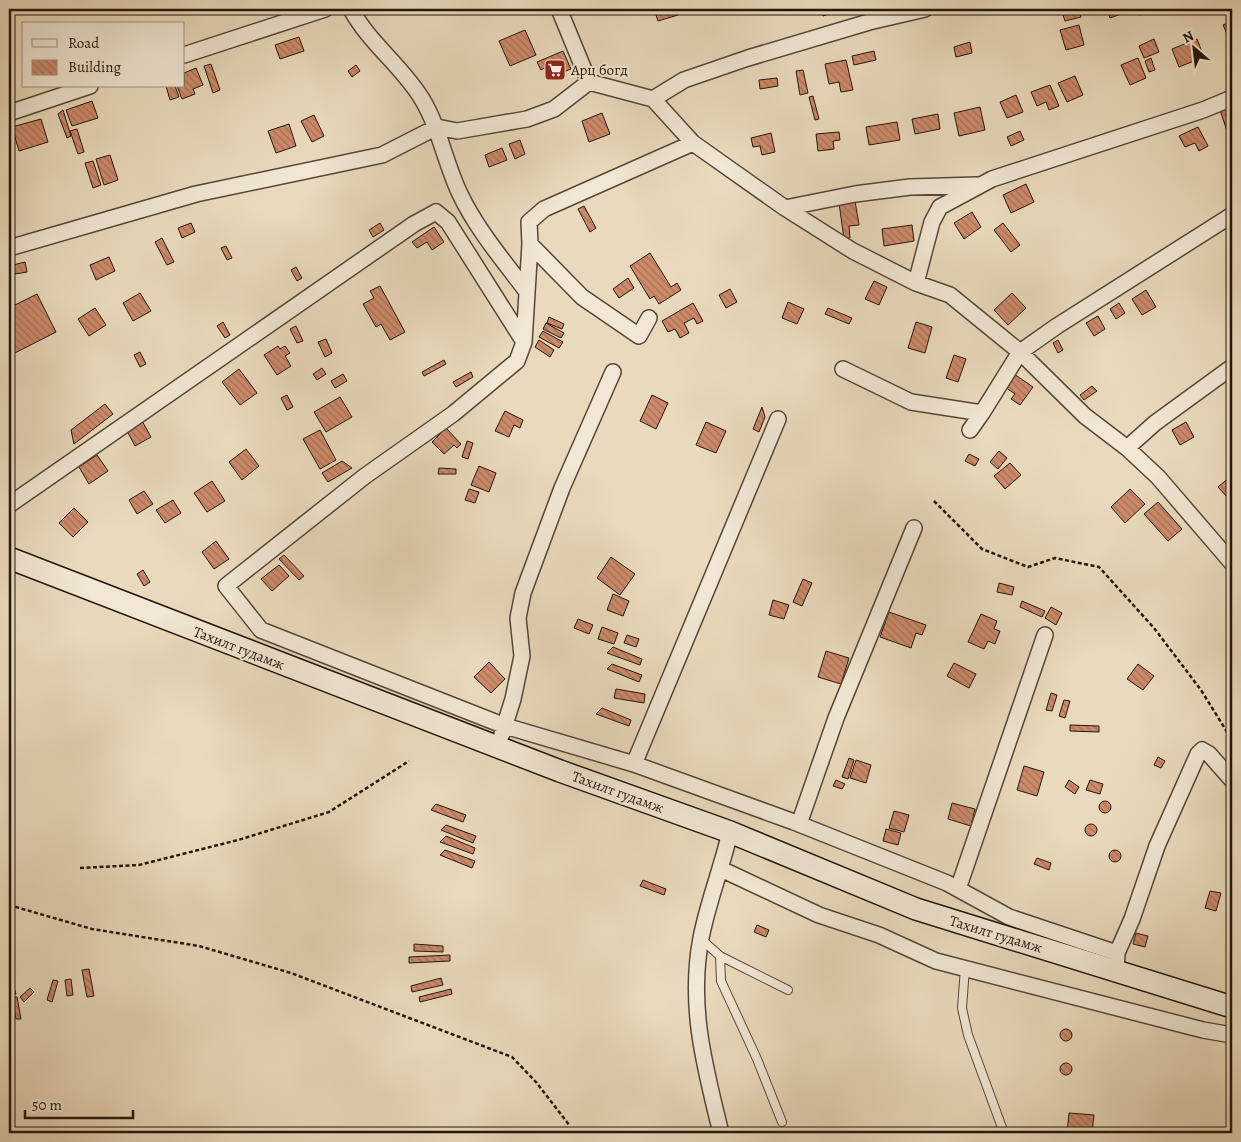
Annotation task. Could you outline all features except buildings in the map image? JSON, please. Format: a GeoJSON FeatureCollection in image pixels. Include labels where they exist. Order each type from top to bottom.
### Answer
{"type":"FeatureCollection","features":[{"type":"Feature","properties":{"kind":"main road","name":"Тахилт гудамж"},"geometry":{"type":"LineString","coordinates":[[9,558],[496,746],[730,832],[916,909],[1117,962],[1232,1007]]}},
{"type":"Feature","properties":{"kind":"street"},"geometry":{"type":"LineString","coordinates":[[185,55],[325,9]]}},
{"type":"Feature","properties":{"kind":"street"},"geometry":{"type":"LineString","coordinates":[[351,9],[376,43],[421,97],[437,127],[460,193],[468,209],[490,243],[527,292]]}},
{"type":"Feature","properties":{"kind":"street"},"geometry":{"type":"LineString","coordinates":[[559,9],[590,82]]}},
{"type":"Feature","properties":{"kind":"street"},"geometry":{"type":"LineString","coordinates":[[653,99],[684,80],[748,58],[869,22],[925,9]]}},
{"type":"Feature","properties":{"kind":"street"},"geometry":{"type":"LineString","coordinates":[[9,248],[196,194],[382,155],[437,127],[457,131],[527,119],[554,109],[590,82]]}},
{"type":"Feature","properties":{"kind":"street"},"geometry":{"type":"LineString","coordinates":[[590,82],[653,99],[693,143],[785,208],[853,251],[916,282],[950,295],[1020,352],[1085,416],[1127,448],[1158,477],[1232,563]]}},
{"type":"Feature","properties":{"kind":"street"},"geometry":{"type":"LineString","coordinates":[[9,113],[84,88]]}},
{"type":"Feature","properties":{"kind":"street"},"geometry":{"type":"LineString","coordinates":[[916,282],[932,222],[940,207],[992,179],[1203,110],[1232,98]]}},
{"type":"Feature","properties":{"kind":"street"},"geometry":{"type":"LineString","coordinates":[[693,143],[544,209],[529,222],[530,244],[524,342],[516,360],[453,414],[365,476],[226,586],[261,630],[505,726],[634,764],[799,824],[958,889],[1009,917],[1117,962],[1157,846],[1198,754],[1202,750],[1209,754],[1232,780]]}},
{"type":"Feature","properties":{"kind":"street"},"geometry":{"type":"LineString","coordinates":[[785,208],[855,194],[910,187],[980,185]]}},
{"type":"Feature","properties":{"kind":"street"},"geometry":{"type":"LineString","coordinates":[[9,505],[414,224],[436,212],[448,222],[524,342]]}},
{"type":"Feature","properties":{"kind":"street"},"geometry":{"type":"LineString","coordinates":[[970,430],[1020,352],[1057,326],[1232,215]]}},
{"type":"Feature","properties":{"kind":"street"},"geometry":{"type":"LineString","coordinates":[[530,244],[582,297],[639,336],[649,318]]}},
{"type":"Feature","properties":{"kind":"street"},"geometry":{"type":"LineString","coordinates":[[1127,448],[1156,423],[1232,367]]}},
{"type":"Feature","properties":{"kind":"street"},"geometry":{"type":"LineString","coordinates":[[843,370],[911,402],[982,413]]}},
{"type":"Feature","properties":{"kind":"street"},"geometry":{"type":"LineString","coordinates":[[496,746],[505,726],[522,656],[518,618],[523,592],[562,488],[613,372]]}},
{"type":"Feature","properties":{"kind":"street"},"geometry":{"type":"LineString","coordinates":[[634,764],[778,419]]}},
{"type":"Feature","properties":{"kind":"street"},"geometry":{"type":"LineString","coordinates":[[799,824],[836,718],[914,528]]}},
{"type":"Feature","properties":{"kind":"street"},"geometry":{"type":"LineString","coordinates":[[958,889],[1045,635]]}},
{"type":"Feature","properties":{"kind":"street"},"geometry":{"type":"LineString","coordinates":[[721,1133],[700,1046],[696,991],[701,938],[730,832]]}},
{"type":"Feature","properties":{"kind":"street"},"geometry":{"type":"LineString","coordinates":[[721,869],[819,915],[879,935],[936,961],[1203,1030],[1232,1035]]}},
{"type":"Feature","properties":{"kind":"lane"},"geometry":{"type":"LineString","coordinates":[[701,938],[720,956],[746,971],[788,990]]}},
{"type":"Feature","properties":{"kind":"lane"},"geometry":{"type":"LineString","coordinates":[[720,956],[721,981],[757,1059],[782,1122]]}},
{"type":"Feature","properties":{"kind":"lane"},"geometry":{"type":"LineString","coordinates":[[965,968],[962,1008],[968,1035],[1004,1133]]}},
{"type":"Feature","properties":{"kind":"path"},"geometry":{"type":"LineString","coordinates":[[934,501],[982,549],[1028,567],[1056,558],[1099,567],[1154,628],[1201,690],[1232,740]]}},
{"type":"Feature","properties":{"kind":"path"},"geometry":{"type":"LineString","coordinates":[[80,868],[139,865],[238,840],[329,812],[409,761]]}},
{"type":"Feature","properties":{"kind":"path"},"geometry":{"type":"LineString","coordinates":[[9,905],[92,929],[199,946],[290,973],[512,1057],[536,1082],[570,1126]]}},
{"type":"Feature","properties":{"kind":"place","name":"Арц богд"},"geometry":{"type":"Point","coordinates":[555,70]}}]}
